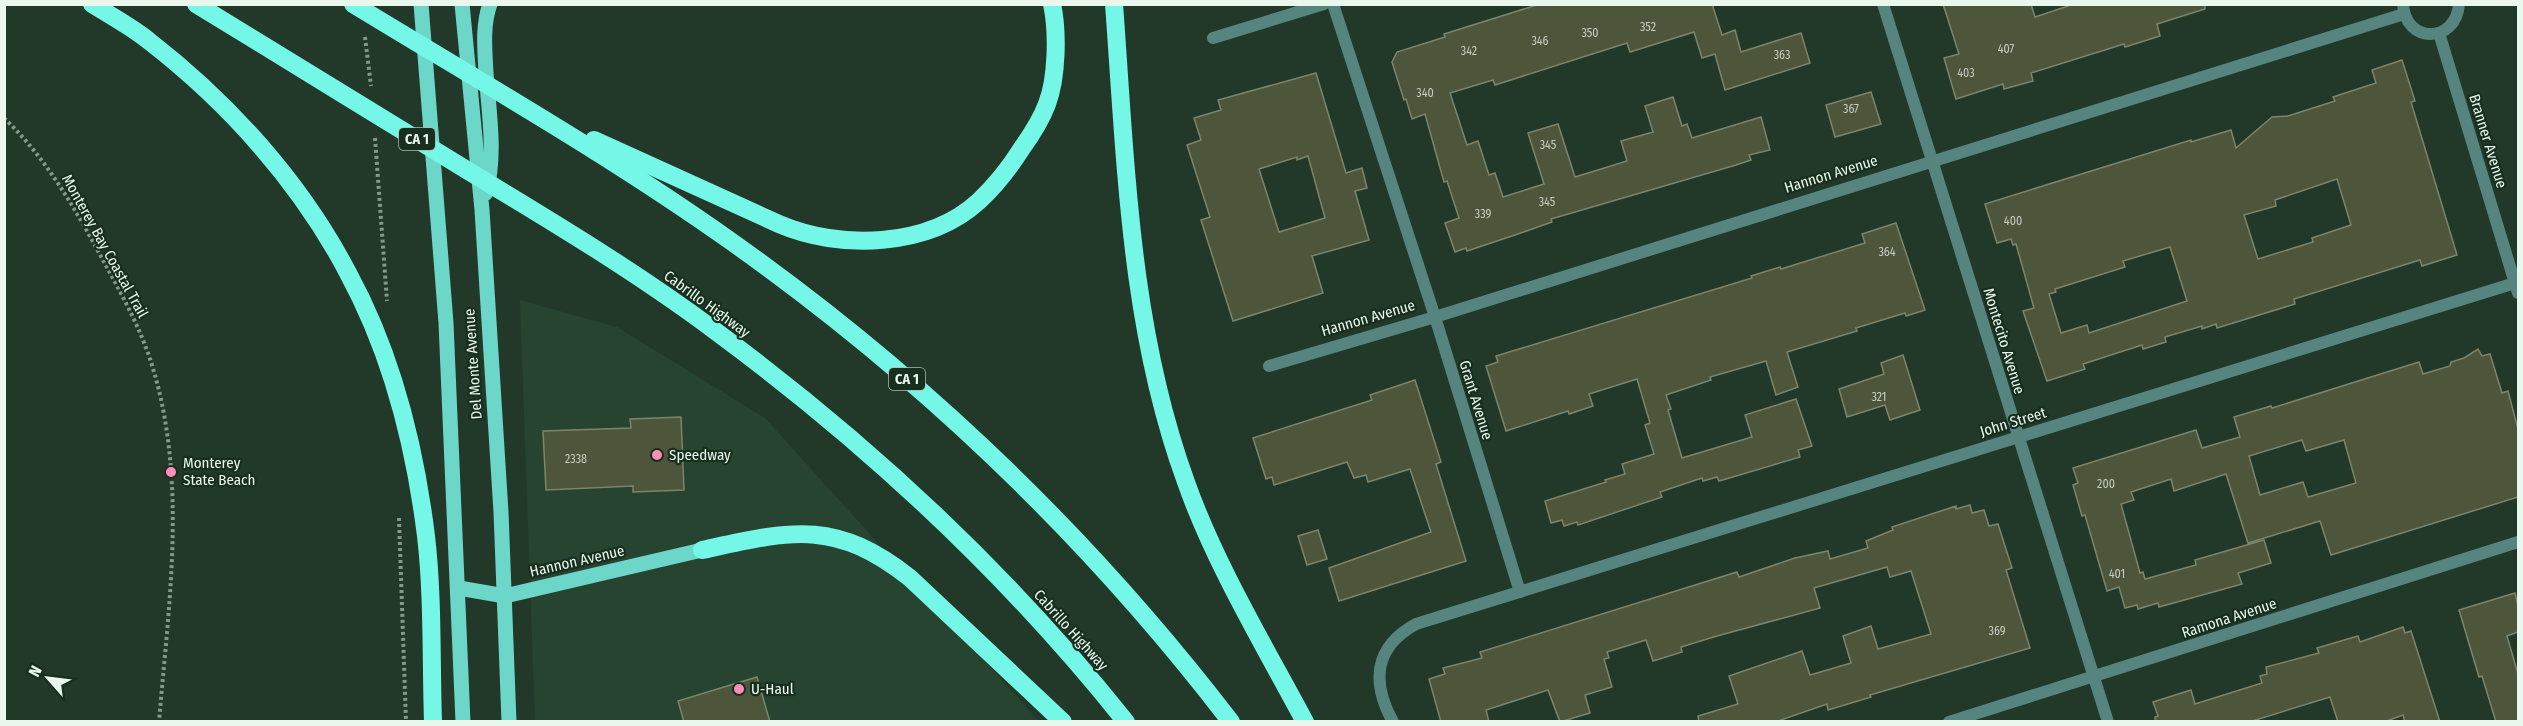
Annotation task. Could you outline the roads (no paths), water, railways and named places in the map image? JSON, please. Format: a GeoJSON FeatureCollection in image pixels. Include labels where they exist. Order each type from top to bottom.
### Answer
{"type":"FeatureCollection","features":[{"type":"Feature","properties":{"kind":"highway"},"geometry":{"type":"LineString","coordinates":[[92,4],[148,40],[223,107],[264,150],[315,218],[348,272],[368,314],[411,442],[426,538],[432,722]]}},
{"type":"Feature","properties":{"kind":"highway","name":"Cabrillo Highway"},"geometry":{"type":"LineString","coordinates":[[196,4],[622,266],[714,330],[802,398],[929,509],[1008,588],[1083,670],[1126,722]]}},
{"type":"Feature","properties":{"kind":"highway","name":"CA 1"},"geometry":{"type":"LineString","coordinates":[[353,4],[622,168],[731,241],[820,308],[906,378],[988,452],[1066,530],[1176,653],[1231,722]]}},
{"type":"Feature","properties":{"kind":"highway"},"geometry":{"type":"LineString","coordinates":[[522,106],[794,230],[825,238],[851,241],[906,236],[937,226],[978,202],[1011,165],[1037,125],[1048,103],[1053,79],[1055,20],[1052,4]]}},
{"type":"Feature","properties":{"kind":"highway"},"geometry":{"type":"LineString","coordinates":[[1114,4],[1132,236],[1152,368],[1186,483],[1208,536],[1305,722]]}},
{"type":"Feature","properties":{"kind":"highway"},"geometry":{"type":"LineString","coordinates":[[702,550],[792,532],[823,534],[864,546],[887,560],[929,595],[1063,722]]}},
{"type":"Feature","properties":{"kind":"main road","name":"Del Monte Avenue"},"geometry":{"type":"LineString","coordinates":[[421,4],[446,323],[463,722]]}},
{"type":"Feature","properties":{"kind":"main road","name":"Del Monte Avenue"},"geometry":{"type":"LineString","coordinates":[[462,4],[482,210],[505,596],[509,722]]}},
{"type":"Feature","properties":{"kind":"main road"},"geometry":{"type":"LineString","coordinates":[[482,210],[490,177],[491,136],[485,56],[485,27],[489,4]]}},
{"type":"Feature","properties":{"kind":"main road","name":"Hannon Avenue"},"geometry":{"type":"LineString","coordinates":[[459,588],[505,596],[702,550]]}},
{"type":"Feature","properties":{"kind":"street"},"geometry":{"type":"LineString","coordinates":[[1214,38],[1324,4]]}},
{"type":"Feature","properties":{"kind":"street","name":"Grant Avenue"},"geometry":{"type":"LineString","coordinates":[[1333,4],[1435,317],[1520,592]]}},
{"type":"Feature","properties":{"kind":"street","name":"Montecito Avenue"},"geometry":{"type":"LineString","coordinates":[[1883,4],[2108,722]]}},
{"type":"Feature","properties":{"kind":"street"},"geometry":{"type":"LineString","coordinates":[[2403,9],[2414,29],[2430,34],[2439,33],[2453,23],[2459,4]]}},
{"type":"Feature","properties":{"kind":"street","name":"Hannon Avenue"},"geometry":{"type":"LineString","coordinates":[[1269,366],[1435,317],[1932,161],[2403,9]]}},
{"type":"Feature","properties":{"kind":"street","name":"Branner Avenue"},"geometry":{"type":"LineString","coordinates":[[2439,33],[2517,288]]}},
{"type":"Feature","properties":{"kind":"street","name":"John Street"},"geometry":{"type":"LineString","coordinates":[[1520,592],[2018,436],[2517,288]]}},
{"type":"Feature","properties":{"kind":"street","name":"Ramona Avenue"},"geometry":{"type":"LineString","coordinates":[[1949,722],[2518,542]]}},
{"type":"Feature","properties":{"kind":"street"},"geometry":{"type":"LineString","coordinates":[[1393,722],[1382,696],[1379,679],[1382,659],[1391,642],[1403,631],[1416,624],[1520,592]]}},
{"type":"Feature","properties":{"kind":"place","name":"Speedway"},"geometry":{"type":"Point","coordinates":[657,455]}},
{"type":"Feature","properties":{"kind":"place","name":"Monterey State Beach"},"geometry":{"type":"Point","coordinates":[171,472]}},
{"type":"Feature","properties":{"kind":"place","name":"U-Haul"},"geometry":{"type":"Point","coordinates":[739,689]}}]}
